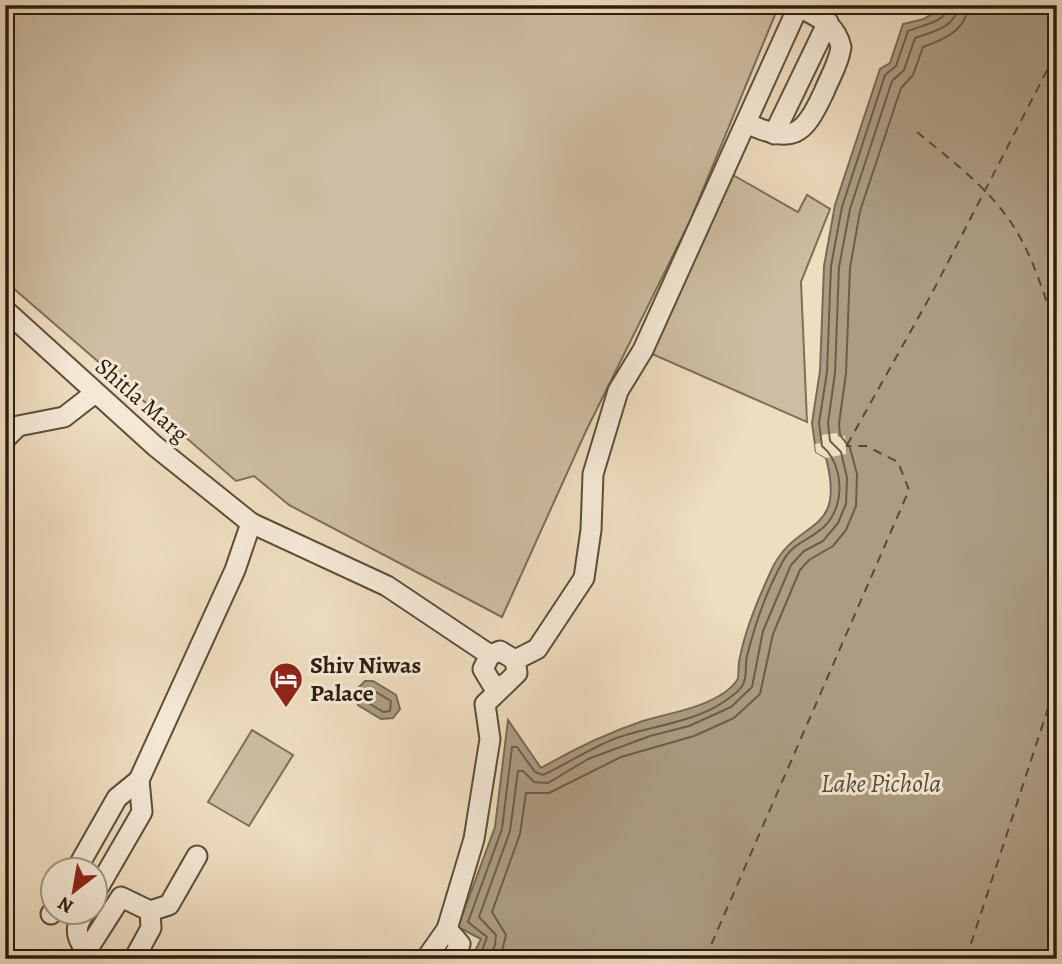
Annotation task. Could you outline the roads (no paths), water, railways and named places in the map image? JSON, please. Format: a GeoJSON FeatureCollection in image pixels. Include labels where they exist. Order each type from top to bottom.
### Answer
{"type":"FeatureCollection","features":[{"type":"Feature","properties":{"kind":"lane"},"geometry":{"type":"LineString","coordinates":[[515,660],[537,649],[584,578],[591,530],[593,474],[618,391],[643,350],[799,6],[828,23],[839,38],[840,56],[812,119],[798,133],[774,134],[746,123]]}},
{"type":"Feature","properties":{"kind":"lane"},"geometry":{"type":"LineString","coordinates":[[774,134],[828,23]]}},
{"type":"Feature","properties":{"kind":"lane","name":"Shitla Marg"},"geometry":{"type":"LineString","coordinates":[[5,310],[95,393],[251,523],[387,586],[455,629],[490,655]]}},
{"type":"Feature","properties":{"kind":"lane"},"geometry":{"type":"LineString","coordinates":[[5,439],[18,426],[64,417],[95,393]]}},
{"type":"Feature","properties":{"kind":"lane"},"geometry":{"type":"LineString","coordinates":[[84,856],[117,798],[139,780],[235,570],[251,523]]}},
{"type":"Feature","properties":{"kind":"lane"},"geometry":{"type":"LineString","coordinates":[[426,959],[447,929],[464,877],[481,800],[490,739],[485,704],[474,664],[455,629]]}},
{"type":"Feature","properties":{"kind":"lane"},"geometry":{"type":"LineString","coordinates":[[485,704],[516,677],[515,660],[506,652],[490,655],[484,661],[485,676],[492,684],[503,686]]}},
{"type":"Feature","properties":{"kind":"lane"},"geometry":{"type":"LineString","coordinates":[[108,871],[142,812],[139,780]]}},
{"type":"Feature","properties":{"kind":"lane"},"geometry":{"type":"LineString","coordinates":[[108,917],[121,897],[150,911],[169,905],[197,856]]}},
{"type":"Feature","properties":{"kind":"lane"},"geometry":{"type":"LineString","coordinates":[[134,959],[151,928],[150,911]]}},
{"type":"Feature","properties":{"kind":"lane"},"geometry":{"type":"LineString","coordinates":[[77,926],[80,943],[91,944],[102,926]]}},
{"type":"Feature","properties":{"kind":"lane"},"geometry":{"type":"LineString","coordinates":[[447,929],[460,944],[452,959]]}},
{"type":"Feature","properties":{"kind":"water","name":"Lake Pichola"},"geometry":{"type":"Polygon","coordinates":[[[945,5],[1057,5],[1057,959],[471,959],[481,939],[458,927],[495,827],[508,720],[541,768],[617,731],[701,705],[721,695],[733,686],[738,678],[739,659],[746,635],[771,571],[781,554],[824,515],[830,502],[831,484],[826,458],[816,452],[812,423],[820,371],[824,266],[835,205],[880,69],[890,63],[903,24],[924,19],[945,5]]]}},
{"type":"Feature","properties":{"kind":"water"},"geometry":{"type":"Polygon","coordinates":[[[365,681],[373,681],[396,695],[400,709],[393,718],[381,719],[358,705],[355,691],[365,681]]]}},
{"type":"Feature","properties":{"kind":"place","name":"Shiv Niwas Palace"},"geometry":{"type":"Point","coordinates":[286,709]}}]}
